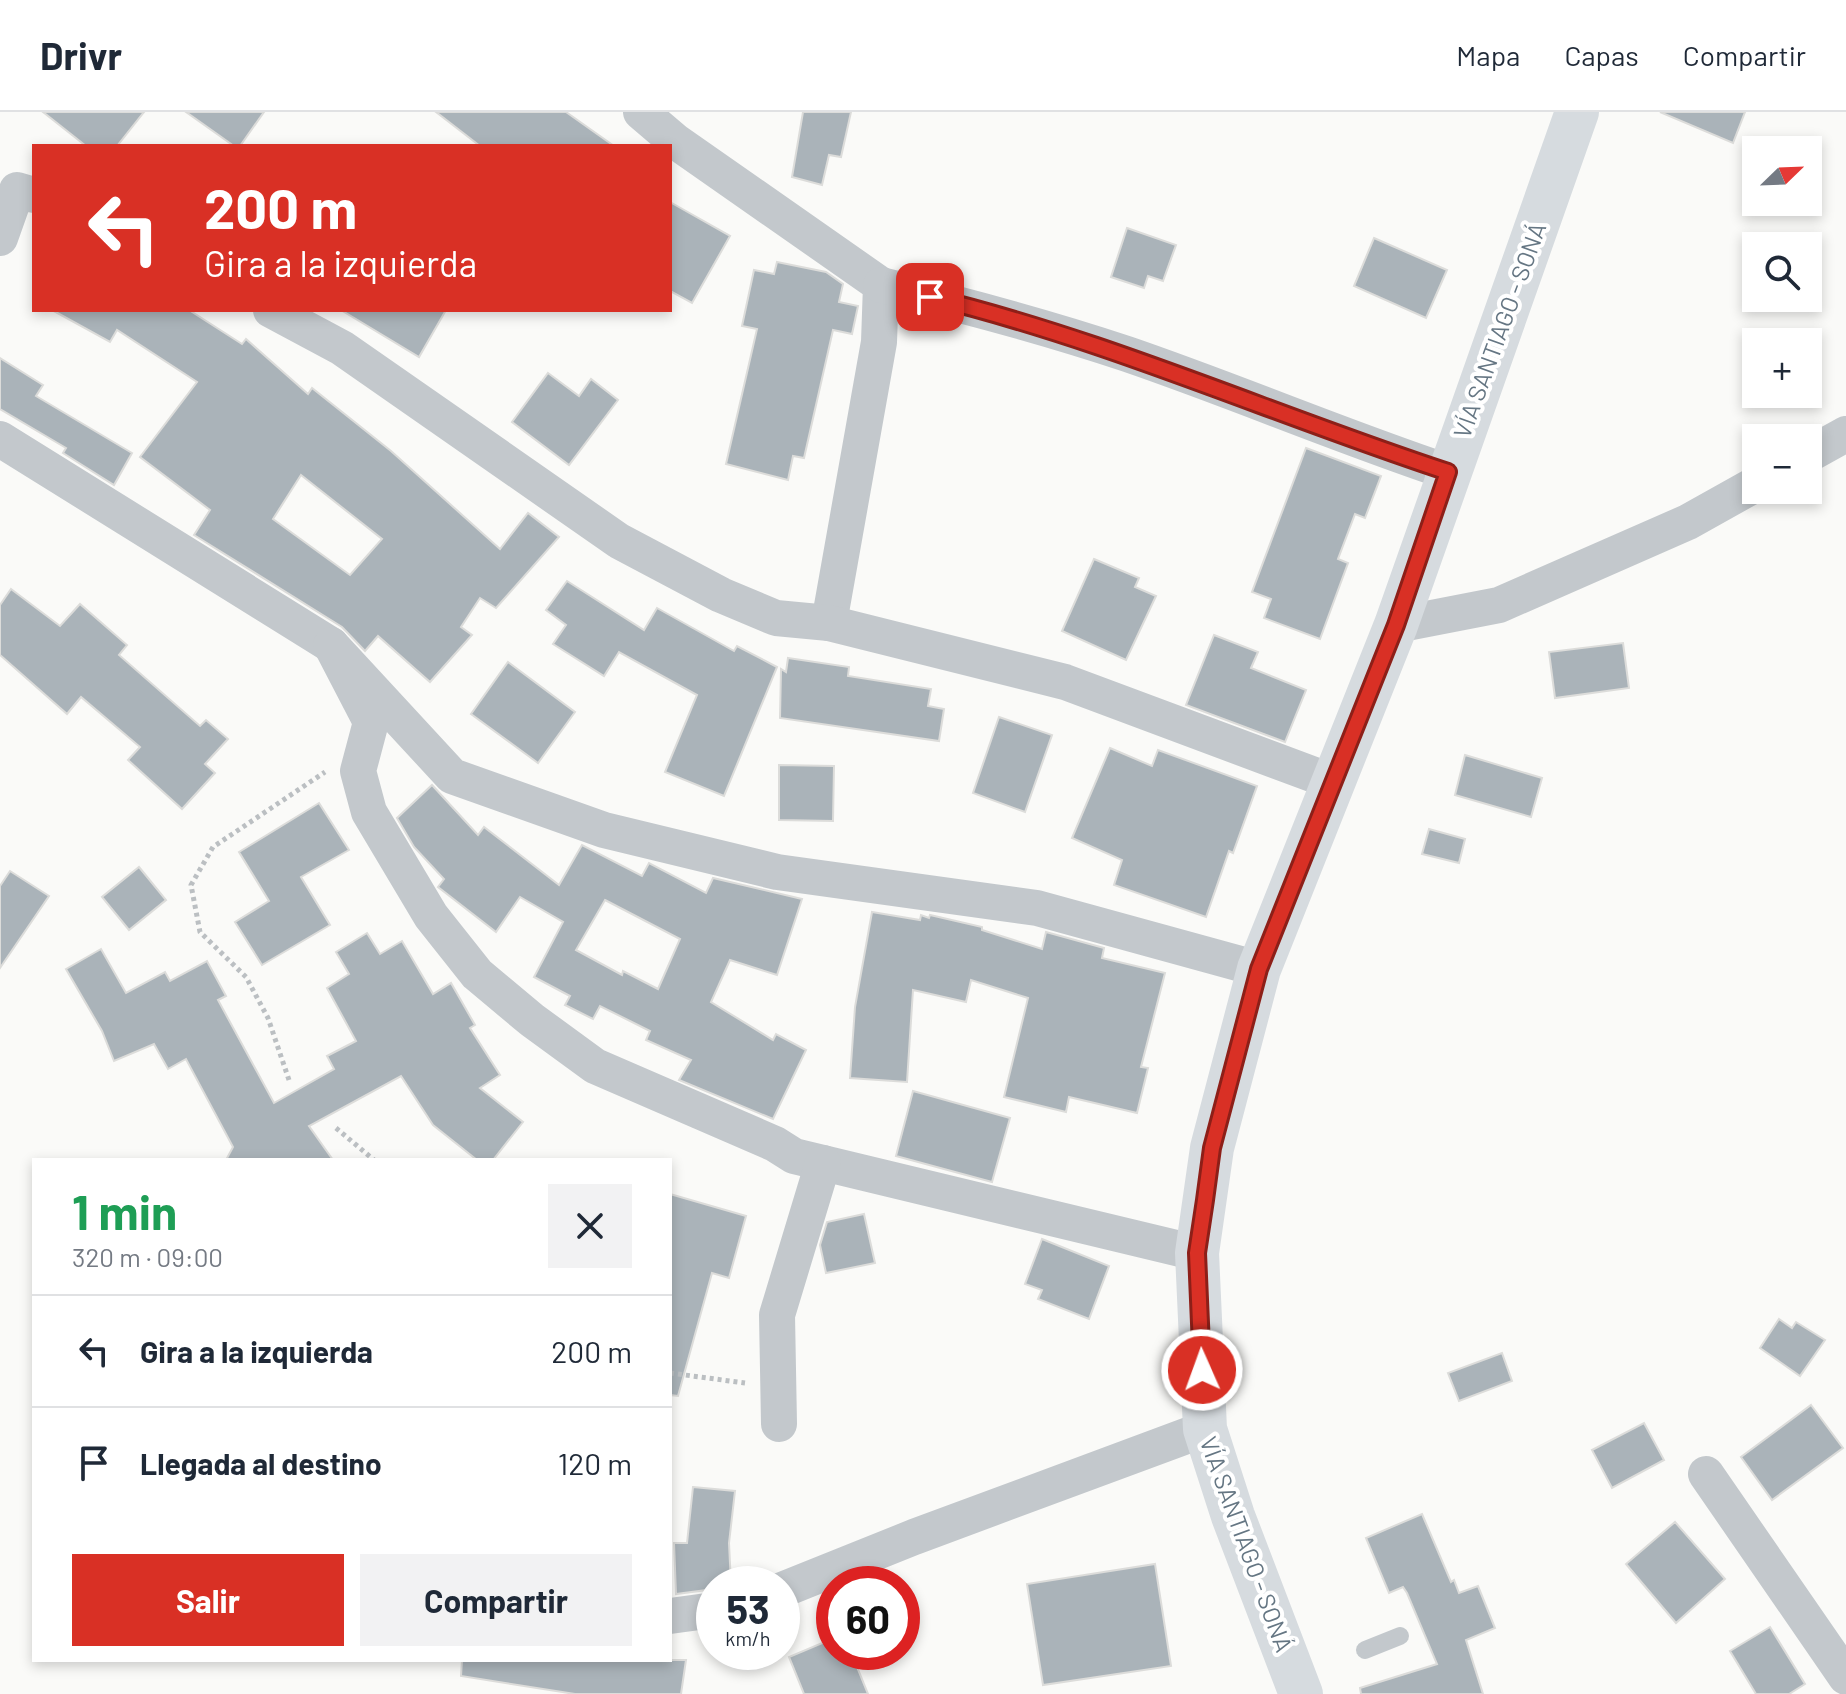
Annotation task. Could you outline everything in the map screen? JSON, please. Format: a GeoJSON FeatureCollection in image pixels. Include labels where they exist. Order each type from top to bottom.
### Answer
{"type":"FeatureCollection","features":[{"type":"Feature","properties":{"kind":"main road","name":"VÍA SANTIAGO - SONÁ"},"geometry":{"type":"LineString","coordinates":[[1301,1694],[1233,1516],[1205,1429],[1197,1253],[1212,1148],[1259,969],[1396,625],[1577,112]]}},
{"type":"Feature","properties":{"kind":"street"},"geometry":{"type":"LineString","coordinates":[[641,112],[675,141],[881,285],[979,309],[1129,355],[1363,444],[1448,472]]}},
{"type":"Feature","properties":{"kind":"street"},"geometry":{"type":"LineString","coordinates":[[0,238],[17,190]]}},
{"type":"Feature","properties":{"kind":"street"},"geometry":{"type":"LineString","coordinates":[[829,623],[879,342],[881,285]]}},
{"type":"Feature","properties":{"kind":"street"},"geometry":{"type":"LineString","coordinates":[[275,312],[342,348],[619,541],[721,595],[776,618],[829,623],[1065,682],[1333,782]]}},
{"type":"Feature","properties":{"kind":"street"},"geometry":{"type":"LineString","coordinates":[[1822,447],[1846,434]]}},
{"type":"Feature","properties":{"kind":"street"},"geometry":{"type":"LineString","coordinates":[[0,439],[331,645],[452,776],[604,830],[777,872],[1037,908],[1259,969]]}},
{"type":"Feature","properties":{"kind":"street"},"geometry":{"type":"LineString","coordinates":[[1396,625],[1499,605],[1688,522],[1742,492]]}},
{"type":"Feature","properties":{"kind":"street"},"geometry":{"type":"LineString","coordinates":[[331,645],[371,722],[358,771],[369,812],[431,916],[477,974],[532,1020],[595,1066],[775,1144],[794,1156],[1197,1253]]}},
{"type":"Feature","properties":{"kind":"street"},"geometry":{"type":"LineString","coordinates":[[779,1424],[777,1315],[823,1163]]}},
{"type":"Feature","properties":{"kind":"street"},"geometry":{"type":"LineString","coordinates":[[800,1583],[1205,1429]]}},
{"type":"Feature","properties":{"kind":"street"},"geometry":{"type":"LineString","coordinates":[[1706,1474],[1846,1677]]}},
{"type":"Feature","properties":{"kind":"street"},"geometry":{"type":"LineString","coordinates":[[672,1616],[696,1612]]}},
{"type":"Feature","properties":{"kind":"lane"},"geometry":{"type":"LineString","coordinates":[[1365,1650],[1400,1636]]}},
{"type":"Feature","properties":{"kind":"path"},"geometry":{"type":"LineString","coordinates":[[289,1080],[268,1018],[246,977],[200,932],[191,885],[213,847],[262,812],[364,749]]}},
{"type":"Feature","properties":{"kind":"path"},"geometry":{"type":"LineString","coordinates":[[336,1128],[372,1158]]}},
{"type":"Feature","properties":{"kind":"path"},"geometry":{"type":"LineString","coordinates":[[672,1373],[778,1387]]}},
{"type":"Feature","properties":{"kind":"building"},"geometry":{"type":"Polygon","coordinates":[[[43,112],[144,112],[119,144],[83,144],[43,112]]]}},
{"type":"Feature","properties":{"kind":"building"},"geometry":{"type":"Polygon","coordinates":[[[186,112],[264,112],[241,144],[231,144],[186,112]]]}},
{"type":"Feature","properties":{"kind":"building"},"geometry":{"type":"Polygon","coordinates":[[[436,112],[566,112],[611,144],[477,144],[436,112]]]}},
{"type":"Feature","properties":{"kind":"building"},"geometry":{"type":"Polygon","coordinates":[[[803,112],[851,112],[841,157],[829,155],[822,185],[792,177],[803,112]]]}},
{"type":"Feature","properties":{"kind":"building"},"geometry":{"type":"Polygon","coordinates":[[[1660,112],[1745,112],[1733,143],[1660,112]]]}},
{"type":"Feature","properties":{"kind":"building"},"geometry":{"type":"Polygon","coordinates":[[[672,203],[730,236],[692,303],[672,292],[672,203]]]}},
{"type":"Feature","properties":{"kind":"building"},"geometry":{"type":"Polygon","coordinates":[[[1127,228],[1176,245],[1163,281],[1148,276],[1144,288],[1111,277],[1127,228]]]}},
{"type":"Feature","properties":{"kind":"building"},"geometry":{"type":"Polygon","coordinates":[[[1374,238],[1447,270],[1426,318],[1354,286],[1374,238]]]}},
{"type":"Feature","properties":{"kind":"building"},"geometry":{"type":"Polygon","coordinates":[[[777,262],[826,272],[843,284],[839,302],[858,306],[852,334],[833,330],[804,458],[793,456],[788,480],[726,464],[757,329],[742,326],[754,270],[774,274],[777,262]]]}},
{"type":"Feature","properties":{"kind":"building"},"geometry":{"type":"Polygon","coordinates":[[[56,312],[192,312],[242,344],[246,339],[308,394],[312,388],[391,451],[500,549],[528,513],[559,537],[496,608],[480,598],[461,627],[472,635],[430,682],[378,636],[365,651],[342,627],[194,535],[210,510],[140,457],[197,382],[117,330],[110,342],[56,312]],[[301,475],[273,519],[350,575],[382,539],[301,475]]]}},
{"type":"Feature","properties":{"kind":"building"},"geometry":{"type":"Polygon","coordinates":[[[344,312],[445,312],[419,357],[344,312]]]}},
{"type":"Feature","properties":{"kind":"building"},"geometry":{"type":"Polygon","coordinates":[[[0,358],[43,385],[36,396],[132,453],[114,485],[63,453],[66,448],[0,409],[0,358]]]}},
{"type":"Feature","properties":{"kind":"building"},"geometry":{"type":"Polygon","coordinates":[[[548,373],[579,396],[591,379],[618,400],[569,465],[512,422],[548,373]]]}},
{"type":"Feature","properties":{"kind":"building"},"geometry":{"type":"Polygon","coordinates":[[[1306,448],[1381,476],[1365,518],[1355,514],[1338,559],[1348,563],[1320,639],[1264,618],[1271,599],[1252,592],[1306,448]]]}},
{"type":"Feature","properties":{"kind":"building"},"geometry":{"type":"Polygon","coordinates":[[[1094,559],[1139,578],[1135,587],[1156,596],[1126,660],[1062,631],[1094,559]]]}},
{"type":"Feature","properties":{"kind":"building"},"geometry":{"type":"Polygon","coordinates":[[[567,581],[644,630],[657,608],[734,651],[737,646],[777,667],[724,796],[665,772],[697,695],[619,652],[604,676],[553,644],[566,625],[546,610],[567,581]]]}},
{"type":"Feature","properties":{"kind":"building"},"geometry":{"type":"Polygon","coordinates":[[[11,589],[60,626],[80,604],[127,645],[119,655],[200,726],[206,720],[228,739],[205,764],[215,773],[182,809],[128,760],[140,747],[81,697],[67,714],[0,655],[0,605],[11,589]]]}},
{"type":"Feature","properties":{"kind":"building"},"geometry":{"type":"Polygon","coordinates":[[[1214,635],[1258,652],[1251,668],[1306,690],[1285,742],[1186,705],[1214,635]]]}},
{"type":"Feature","properties":{"kind":"building"},"geometry":{"type":"Polygon","coordinates":[[[1623,643],[1629,688],[1555,698],[1549,652],[1623,643]]]}},
{"type":"Feature","properties":{"kind":"building"},"geometry":{"type":"Polygon","coordinates":[[[788,658],[849,667],[848,676],[931,689],[928,706],[944,709],[939,741],[780,718],[781,669],[786,672],[788,658]]]}},
{"type":"Feature","properties":{"kind":"building"},"geometry":{"type":"Polygon","coordinates":[[[508,662],[575,712],[538,763],[471,714],[508,662]]]}},
{"type":"Feature","properties":{"kind":"building"},"geometry":{"type":"Polygon","coordinates":[[[999,717],[1052,735],[1025,812],[973,793],[999,717]]]}},
{"type":"Feature","properties":{"kind":"building"},"geometry":{"type":"Polygon","coordinates":[[[1110,748],[1152,766],[1158,750],[1257,786],[1233,853],[1229,851],[1206,917],[1114,885],[1122,860],[1072,838],[1110,748]]]}},
{"type":"Feature","properties":{"kind":"building"},"geometry":{"type":"Polygon","coordinates":[[[1465,755],[1542,778],[1531,817],[1455,795],[1465,755]]]}},
{"type":"Feature","properties":{"kind":"building"},"geometry":{"type":"Polygon","coordinates":[[[779,765],[834,766],[833,821],[779,820],[779,765]]]}},
{"type":"Feature","properties":{"kind":"building"},"geometry":{"type":"Polygon","coordinates":[[[432,785],[478,835],[484,827],[559,885],[582,845],[642,876],[649,863],[706,893],[713,878],[802,899],[777,975],[730,960],[711,1002],[773,1040],[776,1034],[806,1050],[773,1119],[679,1080],[691,1060],[646,1040],[650,1031],[600,1006],[593,1019],[565,1005],[570,996],[534,977],[563,922],[520,897],[496,932],[438,887],[444,879],[414,847],[397,818],[432,785]],[[605,900],[576,950],[622,975],[623,971],[658,989],[680,939],[605,900]]]}},
{"type":"Feature","properties":{"kind":"building"},"geometry":{"type":"Polygon","coordinates":[[[319,803],[349,850],[301,877],[330,925],[262,965],[235,922],[269,901],[239,852],[319,803]]]}},
{"type":"Feature","properties":{"kind":"building"},"geometry":{"type":"Polygon","coordinates":[[[1429,829],[1465,839],[1459,863],[1422,854],[1429,829]]]}},
{"type":"Feature","properties":{"kind":"building"},"geometry":{"type":"Polygon","coordinates":[[[139,867],[166,900],[129,930],[102,897],[139,867]]]}},
{"type":"Feature","properties":{"kind":"building"},"geometry":{"type":"Polygon","coordinates":[[[10,871],[49,896],[0,968],[0,886],[10,871]]]}},
{"type":"Feature","properties":{"kind":"building"},"geometry":{"type":"Polygon","coordinates":[[[872,912],[920,920],[921,915],[929,918],[930,915],[982,927],[982,930],[1042,949],[1046,932],[1104,948],[1102,958],[1165,973],[1141,1067],[1148,1068],[1137,1113],[1069,1097],[1066,1112],[1004,1097],[1028,998],[971,980],[966,1002],[913,990],[907,1082],[850,1078],[855,1007],[872,912]]]}},
{"type":"Feature","properties":{"kind":"building"},"geometry":{"type":"Polygon","coordinates":[[[367,933],[380,954],[402,941],[433,994],[451,983],[475,1025],[470,1028],[500,1075],[480,1088],[523,1122],[495,1158],[474,1158],[433,1125],[401,1076],[309,1126],[332,1158],[227,1158],[233,1147],[186,1059],[168,1069],[154,1044],[114,1061],[102,1031],[66,969],[101,949],[126,993],[165,972],[170,981],[207,961],[226,996],[218,1000],[274,1103],[334,1069],[327,1056],[356,1041],[327,988],[349,974],[336,952],[367,933]]]}},
{"type":"Feature","properties":{"kind":"building"},"geometry":{"type":"Polygon","coordinates":[[[913,1091],[1010,1118],[992,1182],[896,1156],[913,1091]]]}},
{"type":"Feature","properties":{"kind":"building"},"geometry":{"type":"Polygon","coordinates":[[[672,1195],[746,1216],[729,1278],[712,1273],[678,1396],[672,1395],[672,1195]]]}},
{"type":"Feature","properties":{"kind":"building"},"geometry":{"type":"Polygon","coordinates":[[[864,1214],[875,1263],[826,1273],[820,1245],[827,1222],[864,1214]]]}},
{"type":"Feature","properties":{"kind":"building"},"geometry":{"type":"Polygon","coordinates":[[[1042,1239],[1109,1266],[1089,1319],[1038,1299],[1042,1290],[1025,1284],[1042,1239]]]}},
{"type":"Feature","properties":{"kind":"building"},"geometry":{"type":"Polygon","coordinates":[[[1779,1319],[1792,1328],[1796,1322],[1825,1340],[1800,1376],[1760,1348],[1779,1319]]]}},
{"type":"Feature","properties":{"kind":"building"},"geometry":{"type":"Polygon","coordinates":[[[1502,1353],[1512,1381],[1459,1401],[1448,1373],[1502,1353]]]}},
{"type":"Feature","properties":{"kind":"building"},"geometry":{"type":"Polygon","coordinates":[[[1811,1405],[1843,1448],[1772,1500],[1741,1457],[1811,1405]]]}},
{"type":"Feature","properties":{"kind":"building"},"geometry":{"type":"Polygon","coordinates":[[[1644,1423],[1664,1460],[1612,1488],[1592,1450],[1644,1423]]]}},
{"type":"Feature","properties":{"kind":"building"},"geometry":{"type":"Polygon","coordinates":[[[693,1487],[735,1491],[729,1543],[730,1566],[696,1566],[696,1591],[676,1594],[674,1543],[687,1543],[693,1487]]]}},
{"type":"Feature","properties":{"kind":"building"},"geometry":{"type":"Polygon","coordinates":[[[1422,1514],[1451,1582],[1454,1580],[1459,1593],[1478,1586],[1495,1628],[1466,1640],[1483,1694],[1361,1694],[1360,1688],[1437,1664],[1407,1593],[1403,1587],[1389,1593],[1366,1538],[1422,1514]]]}},
{"type":"Feature","properties":{"kind":"building"},"geometry":{"type":"Polygon","coordinates":[[[1675,1522],[1725,1579],[1676,1623],[1626,1564],[1675,1522]]]}},
{"type":"Feature","properties":{"kind":"building"},"geometry":{"type":"Polygon","coordinates":[[[1155,1564],[1171,1666],[1043,1685],[1027,1584],[1155,1564]]]}},
{"type":"Feature","properties":{"kind":"building"},"geometry":{"type":"Polygon","coordinates":[[[1770,1627],[1805,1684],[1789,1694],[1756,1694],[1730,1651],[1770,1627]]]}},
{"type":"Feature","properties":{"kind":"building"},"geometry":{"type":"Polygon","coordinates":[[[816,1646],[816,1670],[858,1670],[868,1694],[804,1694],[794,1670],[800,1670],[800,1652],[816,1646]]]}},
{"type":"Feature","properties":{"kind":"building"},"geometry":{"type":"Polygon","coordinates":[[[686,1660],[681,1694],[575,1694],[461,1676],[462,1662],[686,1660]]]}},
{"type":"Feature","properties":{"kind":"route"},"geometry":{"type":"LineString","coordinates":[[930,297],[1129,355],[1363,444],[1448,472],[1396,625],[1259,969],[1212,1148],[1197,1253],[1202,1370]]}}]}
